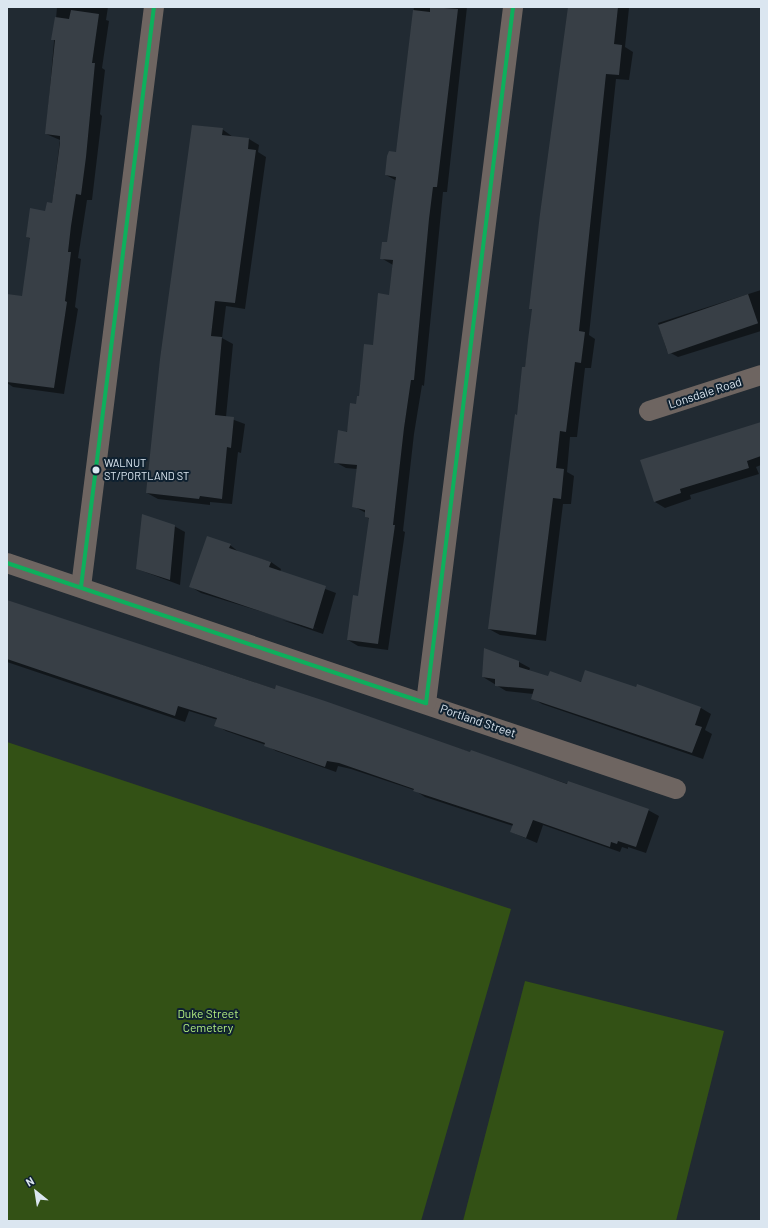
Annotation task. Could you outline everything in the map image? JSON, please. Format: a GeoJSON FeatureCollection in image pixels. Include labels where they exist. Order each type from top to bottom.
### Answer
{"type":"FeatureCollection","features":[{"type":"Feature","properties":{"kind":"street"},"geometry":{"type":"LineString","coordinates":[[81,587],[154,7]]}},
{"type":"Feature","properties":{"kind":"street"},"geometry":{"type":"LineString","coordinates":[[426,703],[513,7]]}},
{"type":"Feature","properties":{"kind":"street","name":"Lonsdale Road"},"geometry":{"type":"LineString","coordinates":[[649,411],[761,375]]}},
{"type":"Feature","properties":{"kind":"street","name":"Portland Street"},"geometry":{"type":"LineString","coordinates":[[7,562],[676,789]]}},
{"type":"Feature","properties":{"kind":"green space","name":"Duke Street Cemetery"},"geometry":{"type":"Polygon","coordinates":[[[7,742],[511,909],[421,1221],[7,1221],[7,742]]]}},
{"type":"Feature","properties":{"kind":"green space"},"geometry":{"type":"Polygon","coordinates":[[[525,981],[724,1031],[676,1221],[463,1221],[525,981]]]}},
{"type":"Feature","properties":{"kind":"building"},"geometry":{"type":"Polygon","coordinates":[[[430,7],[458,9],[437,187],[433,187],[429,219],[414,380],[411,380],[404,428],[393,525],[395,525],[378,644],[347,640],[353,595],[358,596],[369,518],[365,517],[365,510],[352,507],[357,465],[334,463],[338,430],[347,432],[350,403],[356,404],[357,396],[359,396],[364,344],[373,345],[378,293],[389,295],[393,260],[380,259],[382,242],[387,242],[396,177],[385,175],[387,156],[389,151],[396,152],[413,10],[430,12],[430,7]]]}},
{"type":"Feature","properties":{"kind":"building"},"geometry":{"type":"Polygon","coordinates":[[[568,7],[618,7],[614,44],[622,45],[619,75],[606,74],[579,331],[585,332],[581,363],[575,362],[566,432],[560,431],[556,468],[564,469],[561,499],[553,498],[536,635],[488,629],[515,414],[517,415],[522,367],[525,367],[532,309],[529,309],[540,214],[568,7]]]}},
{"type":"Feature","properties":{"kind":"building"},"geometry":{"type":"Polygon","coordinates":[[[71,10],[99,14],[92,63],[95,63],[86,157],[81,195],[76,194],[71,226],[68,252],[71,252],[65,301],[67,302],[54,388],[7,382],[7,294],[22,296],[30,238],[26,237],[30,208],[45,211],[47,202],[52,203],[60,136],[45,134],[55,40],[51,40],[55,17],[69,19],[71,10]]]}},
{"type":"Feature","properties":{"kind":"building"},"geometry":{"type":"Polygon","coordinates":[[[192,125],[223,128],[222,135],[249,138],[248,149],[256,150],[235,303],[215,301],[211,336],[222,337],[215,415],[234,417],[231,448],[227,447],[222,499],[200,496],[199,499],[146,493],[160,359],[192,125]]]}},
{"type":"Feature","properties":{"kind":"building"},"geometry":{"type":"Polygon","coordinates":[[[748,294],[758,323],[668,354],[658,325],[748,294]]]}},
{"type":"Feature","properties":{"kind":"building"},"geometry":{"type":"Polygon","coordinates":[[[761,422],[761,456],[747,461],[749,468],[680,489],[681,493],[654,502],[640,460],[761,422]]]}},
{"type":"Feature","properties":{"kind":"building"},"geometry":{"type":"Polygon","coordinates":[[[142,514],[175,525],[170,580],[136,569],[142,514]]]}},
{"type":"Feature","properties":{"kind":"building"},"geometry":{"type":"Polygon","coordinates":[[[207,536],[231,544],[229,548],[271,562],[269,567],[326,586],[313,629],[189,587],[207,536]]]}},
{"type":"Feature","properties":{"kind":"building"},"geometry":{"type":"Polygon","coordinates":[[[7,600],[275,689],[276,685],[470,752],[471,750],[567,784],[568,781],[649,809],[636,847],[618,841],[617,844],[611,842],[610,847],[533,820],[526,838],[510,832],[513,824],[413,791],[414,789],[339,763],[327,761],[325,767],[264,746],[265,743],[214,726],[217,718],[178,706],[175,716],[7,659],[7,600]]]}},
{"type":"Feature","properties":{"kind":"building"},"geometry":{"type":"Polygon","coordinates":[[[484,648],[519,661],[519,667],[548,676],[550,671],[581,682],[585,670],[636,687],[637,684],[701,707],[695,725],[702,727],[692,753],[531,699],[534,689],[495,686],[495,679],[482,677],[484,648]]]}},
{"type":"Feature","properties":{"kind":"transit line"},"geometry":{"type":"LineString","coordinates":[[81,587],[154,7]]}},
{"type":"Feature","properties":{"kind":"transit line"},"geometry":{"type":"LineString","coordinates":[[7,563],[426,703],[513,7]]}},
{"type":"Feature","properties":{"kind":"place","name":"WALNUT ST/PORTLAND ST"},"geometry":{"type":"Point","coordinates":[96,470]}}]}
